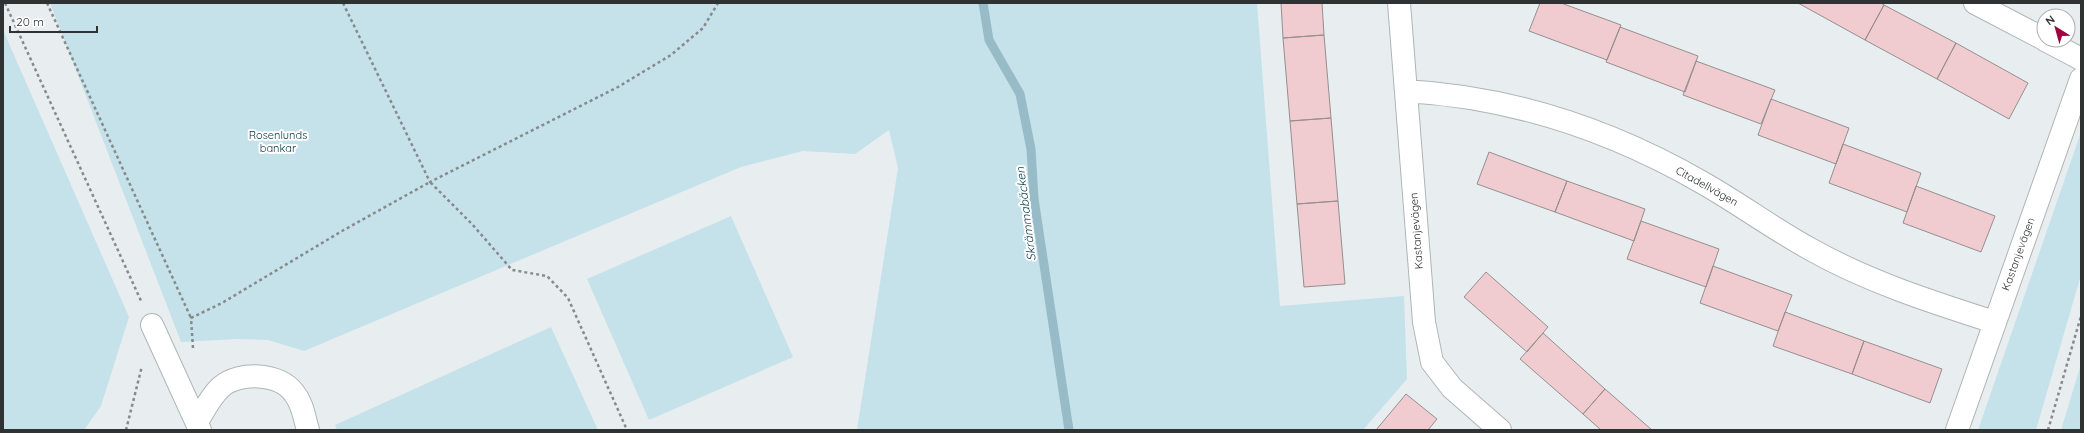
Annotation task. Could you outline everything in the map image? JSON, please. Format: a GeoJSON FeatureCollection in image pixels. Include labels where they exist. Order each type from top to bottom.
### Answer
{"type":"FeatureCollection","features":[{"type":"Feature","properties":{"kind":"street","name":"Kastanjevägen"},"geometry":{"type":"LineString","coordinates":[[1399,3],[1424,322],[1432,362],[1452,388],[1500,430]]}},
{"type":"Feature","properties":{"kind":"street"},"geometry":{"type":"LineString","coordinates":[[1975,3],[2036,35]]}},
{"type":"Feature","properties":{"kind":"street"},"geometry":{"type":"LineString","coordinates":[[2060,48],[2081,59]]}},
{"type":"Feature","properties":{"kind":"street","name":"Kastanjevägen"},"geometry":{"type":"LineString","coordinates":[[1957,430],[2081,79]]}},
{"type":"Feature","properties":{"kind":"street","name":"Citadellvägen"},"geometry":{"type":"LineString","coordinates":[[1406,91],[1442,93],[1493,101],[1565,120],[1638,149],[1708,186],[1812,250],[1863,275],[1915,296],[1994,322]]}},
{"type":"Feature","properties":{"kind":"street"},"geometry":{"type":"LineString","coordinates":[[152,325],[199,426]]}},
{"type":"Feature","properties":{"kind":"street"},"geometry":{"type":"LineString","coordinates":[[199,426],[208,403],[222,386],[241,378],[263,376],[281,382],[294,392],[303,409],[308,430]]}},
{"type":"Feature","properties":{"kind":"path"},"geometry":{"type":"LineString","coordinates":[[5,3],[152,325],[126,430]]}},
{"type":"Feature","properties":{"kind":"path"},"geometry":{"type":"LineString","coordinates":[[47,3],[191,318],[193,355]]}},
{"type":"Feature","properties":{"kind":"path"},"geometry":{"type":"LineString","coordinates":[[343,3],[430,182],[472,224],[512,270],[547,276],[568,298],[627,430]]}},
{"type":"Feature","properties":{"kind":"path"},"geometry":{"type":"LineString","coordinates":[[191,318],[222,303],[342,231],[430,182],[618,87],[671,55],[703,28],[718,3]]}},
{"type":"Feature","properties":{"kind":"path"},"geometry":{"type":"LineString","coordinates":[[2048,430],[2081,316]]}},
{"type":"Feature","properties":{"kind":"green space","name":"Rosenlunds bankar"},"geometry":{"type":"Polygon","coordinates":[[[50,3],[1257,3],[1280,306],[1404,296],[1407,379],[1363,430],[857,430],[898,168],[889,130],[855,154],[803,151],[741,167],[304,351],[268,340],[237,339],[181,342],[50,3]]]}},
{"type":"Feature","properties":{"kind":"green space"},"geometry":{"type":"Polygon","coordinates":[[[3,30],[129,317],[101,406],[84,430],[3,430],[3,30]]]}},
{"type":"Feature","properties":{"kind":"green space"},"geometry":{"type":"Polygon","coordinates":[[[2081,132],[2081,275],[2036,430],[1978,430],[2081,132]]]}},
{"type":"Feature","properties":{"kind":"green space"},"geometry":{"type":"Polygon","coordinates":[[[731,216],[793,357],[649,420],[587,279],[731,216]]]}},
{"type":"Feature","properties":{"kind":"green space"},"geometry":{"type":"Polygon","coordinates":[[[551,327],[598,430],[337,430],[335,425],[551,327]]]}},
{"type":"Feature","properties":{"kind":"green space"},"geometry":{"type":"Polygon","coordinates":[[[2081,364],[2081,430],[2061,430],[2081,364]]]}},
{"type":"Feature","properties":{"kind":"building"},"geometry":{"type":"Polygon","coordinates":[[[1281,3],[1322,3],[1324,35],[1283,38],[1281,3]]]}},
{"type":"Feature","properties":{"kind":"building"},"geometry":{"type":"Polygon","coordinates":[[[1540,3],[1561,3],[1621,25],[1607,60],[1529,31],[1540,3]]]}},
{"type":"Feature","properties":{"kind":"building"},"geometry":{"type":"Polygon","coordinates":[[[1798,3],[1881,3],[1884,5],[1865,40],[1798,3]]]}},
{"type":"Feature","properties":{"kind":"building"},"geometry":{"type":"Polygon","coordinates":[[[1884,5],[1956,43],[1937,79],[1865,40],[1884,5]]]}},
{"type":"Feature","properties":{"kind":"building"},"geometry":{"type":"Polygon","coordinates":[[[1620,27],[1698,56],[1685,92],[1606,62],[1620,27]]]}},
{"type":"Feature","properties":{"kind":"building"},"geometry":{"type":"Polygon","coordinates":[[[1324,35],[1331,118],[1290,121],[1283,38],[1324,35]]]}},
{"type":"Feature","properties":{"kind":"building"},"geometry":{"type":"Polygon","coordinates":[[[1956,43],[2028,83],[2009,119],[1937,79],[1956,43]]]}},
{"type":"Feature","properties":{"kind":"building"},"geometry":{"type":"Polygon","coordinates":[[[1696,61],[1775,90],[1761,124],[1683,95],[1696,61]]]}},
{"type":"Feature","properties":{"kind":"building"},"geometry":{"type":"Polygon","coordinates":[[[1771,99],[1849,128],[1836,164],[1758,135],[1771,99]]]}},
{"type":"Feature","properties":{"kind":"building"},"geometry":{"type":"Polygon","coordinates":[[[1331,118],[1338,201],[1297,204],[1290,121],[1331,118]]]}},
{"type":"Feature","properties":{"kind":"building"},"geometry":{"type":"Polygon","coordinates":[[[1843,144],[1921,173],[1907,212],[1829,183],[1843,144]]]}},
{"type":"Feature","properties":{"kind":"building"},"geometry":{"type":"Polygon","coordinates":[[[1489,152],[1567,181],[1555,212],[1477,184],[1489,152]]]}},
{"type":"Feature","properties":{"kind":"building"},"geometry":{"type":"Polygon","coordinates":[[[1567,181],[1645,209],[1634,241],[1555,212],[1567,181]]]}},
{"type":"Feature","properties":{"kind":"building"},"geometry":{"type":"Polygon","coordinates":[[[1916,186],[1995,216],[1981,252],[1903,223],[1916,186]]]}},
{"type":"Feature","properties":{"kind":"building"},"geometry":{"type":"Polygon","coordinates":[[[1338,201],[1345,284],[1304,287],[1297,204],[1338,201]]]}},
{"type":"Feature","properties":{"kind":"building"},"geometry":{"type":"Polygon","coordinates":[[[1641,221],[1719,249],[1706,287],[1627,259],[1641,221]]]}},
{"type":"Feature","properties":{"kind":"building"},"geometry":{"type":"Polygon","coordinates":[[[1713,266],[1792,295],[1778,331],[1700,303],[1713,266]]]}},
{"type":"Feature","properties":{"kind":"building"},"geometry":{"type":"Polygon","coordinates":[[[1486,272],[1548,327],[1527,352],[1464,297],[1486,272]]]}},
{"type":"Feature","properties":{"kind":"building"},"geometry":{"type":"Polygon","coordinates":[[[1785,312],[1864,341],[1852,374],[1773,346],[1785,312]]]}},
{"type":"Feature","properties":{"kind":"building"},"geometry":{"type":"Polygon","coordinates":[[[1543,333],[1605,389],[1583,414],[1520,359],[1543,333]]]}},
{"type":"Feature","properties":{"kind":"building"},"geometry":{"type":"Polygon","coordinates":[[[1864,341],[1942,369],[1930,403],[1852,374],[1864,341]]]}},
{"type":"Feature","properties":{"kind":"building"},"geometry":{"type":"Polygon","coordinates":[[[1605,389],[1652,430],[1601,430],[1583,414],[1605,389]]]}},
{"type":"Feature","properties":{"kind":"building"},"geometry":{"type":"Polygon","coordinates":[[[1406,394],[1437,419],[1428,430],[1376,430],[1406,394]]]}},
{"type":"Feature","properties":{"kind":"waterway","name":"Skrämmabäcken"},"geometry":{"type":"LineString","coordinates":[[983,3],[989,40],[1020,94],[1031,149],[1034,199],[1069,430]]}}]}
